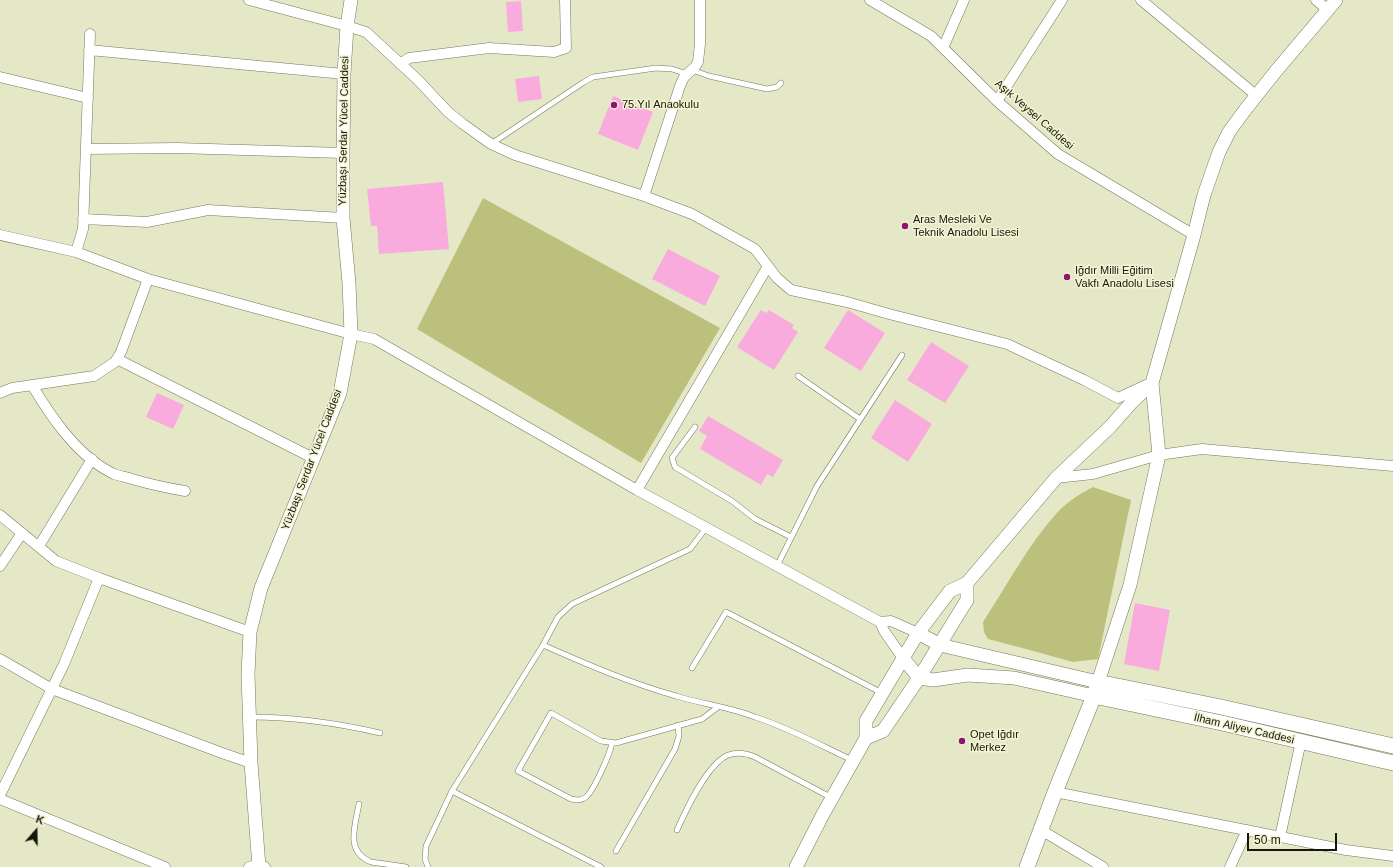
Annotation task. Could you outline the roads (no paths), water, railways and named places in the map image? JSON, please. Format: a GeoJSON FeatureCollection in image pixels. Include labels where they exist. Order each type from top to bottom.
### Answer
{"type":"FeatureCollection","features":[{"type":"Feature","properties":{"kind":"main road","name":"İlham Aliyev Caddesi"},"geometry":{"type":"LineString","coordinates":[[1096,689],[1301,742],[1393,763]]}},
{"type":"Feature","properties":{"kind":"main road","name":"İlham Aliyev Caddesi"},"geometry":{"type":"LineString","coordinates":[[1096,689],[1221,707],[1393,746]]}},
{"type":"Feature","properties":{"kind":"main road"},"geometry":{"type":"LineString","coordinates":[[1027,867],[1096,689]]}},
{"type":"Feature","properties":{"kind":"street"},"geometry":{"type":"LineString","coordinates":[[249,0],[366,32],[418,80],[448,112],[462,124],[491,144],[515,154],[644,196],[692,214],[755,249],[777,278],[791,290],[848,302],[1007,344],[1084,380],[1118,398],[1152,383]]}},
{"type":"Feature","properties":{"kind":"street","name":"Yüzbaşı Serdar Yücel Caddesi"},"geometry":{"type":"LineString","coordinates":[[258,867],[249,717],[248,674],[250,632],[261,588],[340,393],[351,334],[349,283],[343,218],[343,153],[344,74],[347,26],[351,0]]}},
{"type":"Feature","properties":{"kind":"street"},"geometry":{"type":"LineString","coordinates":[[400,64],[410,58],[489,48],[554,52],[566,48],[565,0]]}},
{"type":"Feature","properties":{"kind":"street"},"geometry":{"type":"LineString","coordinates":[[644,196],[680,86],[684,77],[695,67],[698,62],[700,44],[700,0]]}},
{"type":"Feature","properties":{"kind":"street","name":"Aşık Veysel Caddesi"},"geometry":{"type":"LineString","coordinates":[[870,0],[931,36],[997,101],[1058,154],[1194,235]]}},
{"type":"Feature","properties":{"kind":"street"},"geometry":{"type":"LineString","coordinates":[[943,48],[964,0]]}},
{"type":"Feature","properties":{"kind":"street"},"geometry":{"type":"LineString","coordinates":[[997,101],[1062,0]]}},
{"type":"Feature","properties":{"kind":"street"},"geometry":{"type":"LineString","coordinates":[[1141,0],[1257,96]]}},
{"type":"Feature","properties":{"kind":"street"},"geometry":{"type":"LineString","coordinates":[[1316,0],[1328,10]]}},
{"type":"Feature","properties":{"kind":"street"},"geometry":{"type":"LineString","coordinates":[[1096,689],[1130,585],[1159,454],[1152,383],[1204,195],[1219,152],[1229,132],[1336,0]]}},
{"type":"Feature","properties":{"kind":"street"},"geometry":{"type":"LineString","coordinates":[[76,252],[83,229],[90,34]]}},
{"type":"Feature","properties":{"kind":"street"},"geometry":{"type":"LineString","coordinates":[[90,50],[344,74]]}},
{"type":"Feature","properties":{"kind":"street"},"geometry":{"type":"LineString","coordinates":[[0,77],[88,98]]}},
{"type":"Feature","properties":{"kind":"street"},"geometry":{"type":"LineString","coordinates":[[86,149],[177,148],[343,153]]}},
{"type":"Feature","properties":{"kind":"street"},"geometry":{"type":"LineString","coordinates":[[83,219],[148,222],[208,210],[343,218]]}},
{"type":"Feature","properties":{"kind":"street"},"geometry":{"type":"LineString","coordinates":[[0,235],[76,252],[148,279],[374,339],[637,490],[880,622],[891,621],[940,645],[1096,689]]}},
{"type":"Feature","properties":{"kind":"street"},"geometry":{"type":"LineString","coordinates":[[637,490],[768,266]]}},
{"type":"Feature","properties":{"kind":"street"},"geometry":{"type":"LineString","coordinates":[[0,394],[12,388],[94,376],[115,362],[121,352],[148,279]]}},
{"type":"Feature","properties":{"kind":"street"},"geometry":{"type":"LineString","coordinates":[[117,359],[313,458]]}},
{"type":"Feature","properties":{"kind":"street"},"geometry":{"type":"LineString","coordinates":[[796,867],[832,798],[866,738],[866,721],[918,633],[950,591],[967,583],[1056,478],[1110,427],[1132,402],[1152,383]]}},
{"type":"Feature","properties":{"kind":"street"},"geometry":{"type":"LineString","coordinates":[[32,385],[50,415],[70,439],[97,465],[115,474],[186,491]]}},
{"type":"Feature","properties":{"kind":"street"},"geometry":{"type":"LineString","coordinates":[[1056,478],[1092,474],[1159,454],[1202,448],[1393,466]]}},
{"type":"Feature","properties":{"kind":"street"},"geometry":{"type":"LineString","coordinates":[[39,546],[92,459]]}},
{"type":"Feature","properties":{"kind":"street"},"geometry":{"type":"LineString","coordinates":[[0,515],[56,561],[250,632]]}},
{"type":"Feature","properties":{"kind":"street"},"geometry":{"type":"LineString","coordinates":[[0,566],[22,533]]}},
{"type":"Feature","properties":{"kind":"street"},"geometry":{"type":"LineString","coordinates":[[0,795],[64,664],[99,578]]}},
{"type":"Feature","properties":{"kind":"street"},"geometry":{"type":"LineString","coordinates":[[866,738],[883,731],[919,678],[967,600],[967,583]]}},
{"type":"Feature","properties":{"kind":"street"},"geometry":{"type":"LineString","coordinates":[[880,622],[884,631],[919,678],[933,680],[968,676],[1014,678],[1096,689]]}},
{"type":"Feature","properties":{"kind":"street"},"geometry":{"type":"LineString","coordinates":[[0,659],[52,688],[222,754],[251,763]]}},
{"type":"Feature","properties":{"kind":"street"},"geometry":{"type":"LineString","coordinates":[[1280,837],[1301,742]]}},
{"type":"Feature","properties":{"kind":"street"},"geometry":{"type":"LineString","coordinates":[[1055,792],[1346,850],[1393,856]]}},
{"type":"Feature","properties":{"kind":"street"},"geometry":{"type":"LineString","coordinates":[[0,799],[165,867]]}},
{"type":"Feature","properties":{"kind":"street"},"geometry":{"type":"LineString","coordinates":[[1041,830],[1103,867]]}},
{"type":"Feature","properties":{"kind":"street"},"geometry":{"type":"LineString","coordinates":[[1230,867],[1247,830]]}},
{"type":"Feature","properties":{"kind":"lane"},"geometry":{"type":"LineString","coordinates":[[491,144],[499,137],[584,82],[593,78],[656,68],[689,72],[767,89],[777,87],[781,83]]}},
{"type":"Feature","properties":{"kind":"lane"},"geometry":{"type":"LineString","coordinates":[[777,566],[817,486],[902,355]]}},
{"type":"Feature","properties":{"kind":"lane"},"geometry":{"type":"LineString","coordinates":[[798,376],[860,419]]}},
{"type":"Feature","properties":{"kind":"lane"},"geometry":{"type":"LineString","coordinates":[[695,427],[672,458],[675,466],[732,501],[755,518],[791,537]]}},
{"type":"Feature","properties":{"kind":"lane"},"geometry":{"type":"LineString","coordinates":[[425,867],[426,846],[452,791],[543,645],[558,617],[569,607],[690,549],[706,528]]}},
{"type":"Feature","properties":{"kind":"lane"},"geometry":{"type":"LineString","coordinates":[[692,668],[726,612],[882,693]]}},
{"type":"Feature","properties":{"kind":"lane"},"geometry":{"type":"LineString","coordinates":[[543,645],[649,688],[700,703],[754,716],[853,760]]}},
{"type":"Feature","properties":{"kind":"lane"},"geometry":{"type":"LineString","coordinates":[[612,743],[606,762],[587,796],[580,800],[571,800],[518,771],[551,713],[601,740],[612,743],[620,743],[702,719],[718,707]]}},
{"type":"Feature","properties":{"kind":"lane"},"geometry":{"type":"LineString","coordinates":[[249,717],[305,719],[380,733]]}},
{"type":"Feature","properties":{"kind":"lane"},"geometry":{"type":"LineString","coordinates":[[616,851],[675,749],[679,736],[678,725]]}},
{"type":"Feature","properties":{"kind":"lane"},"geometry":{"type":"LineString","coordinates":[[677,830],[692,798],[702,783],[722,758],[732,754],[744,753],[755,757],[832,798]]}},
{"type":"Feature","properties":{"kind":"lane"},"geometry":{"type":"LineString","coordinates":[[452,791],[601,867]]}},
{"type":"Feature","properties":{"kind":"lane"},"geometry":{"type":"LineString","coordinates":[[359,804],[353,843],[357,852],[365,860],[371,862],[406,867]]}},
{"type":"Feature","properties":{"kind":"place","name":"75.Yıl Anaokulu"},"geometry":{"type":"Point","coordinates":[614,105]}},
{"type":"Feature","properties":{"kind":"place","name":"Aras Mesleki Ve Teknik Anadolu Lisesi"},"geometry":{"type":"Point","coordinates":[905,226]}},
{"type":"Feature","properties":{"kind":"place","name":"Iğdır Milli Eğitim Vakfı Anadolu Lisesi"},"geometry":{"type":"Point","coordinates":[1067,277]}},
{"type":"Feature","properties":{"kind":"place","name":"Opet Iğdır Merkez"},"geometry":{"type":"Point","coordinates":[962,741]}}]}
